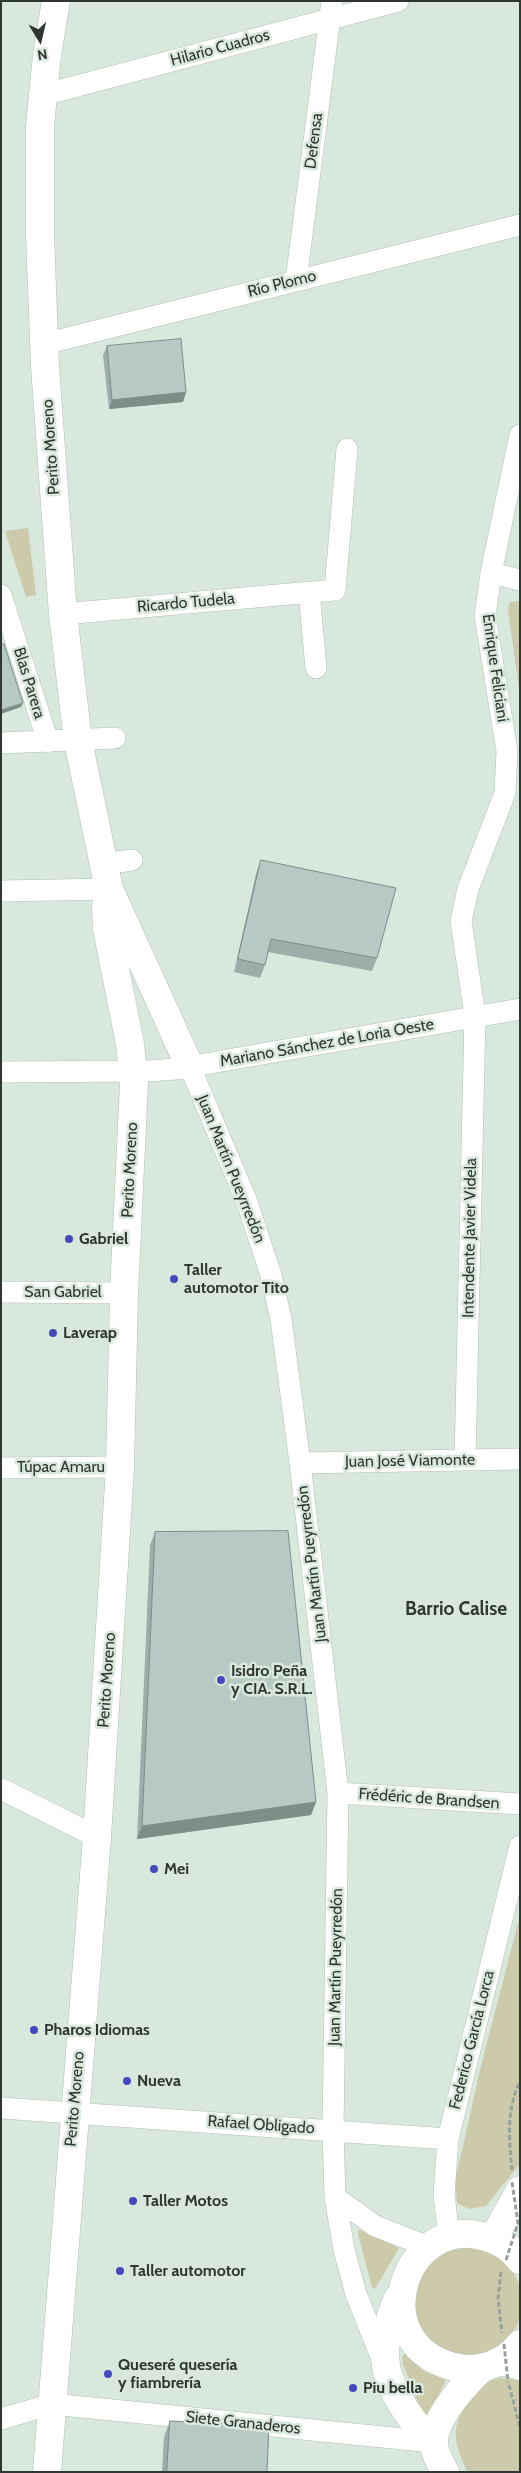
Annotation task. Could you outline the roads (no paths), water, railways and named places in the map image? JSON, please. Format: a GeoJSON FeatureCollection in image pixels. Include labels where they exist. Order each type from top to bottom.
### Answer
{"type":"FeatureCollection","features":[{"type":"Feature","properties":{"kind":"main road","name":"Perito Moreno"},"geometry":{"type":"LineString","coordinates":[[47,2472],[97,1837],[120,1467],[124,1293],[133,1071],[108,929],[106,876],[78,741],[63,614],[44,344],[40,234],[42,95],[56,1]]}},
{"type":"Feature","properties":{"kind":"main road","name":"Perito Moreno"},"geometry":{"type":"LineString","coordinates":[[106,876],[190,1067]]}},
{"type":"Feature","properties":{"kind":"main road"},"geometry":{"type":"LineString","coordinates":[[388,2371],[387,2338],[390,2320],[407,2274],[416,2259],[439,2242],[471,2234],[506,2253],[516,2186]]}},
{"type":"Feature","properties":{"kind":"main road"},"geometry":{"type":"LineString","coordinates":[[402,2290],[403,2318],[416,2345],[430,2357],[447,2365],[465,2369],[504,2362]]}},
{"type":"Feature","properties":{"kind":"main road"},"geometry":{"type":"LineString","coordinates":[[444,2472],[433,2442],[453,2398],[504,2362]]}},
{"type":"Feature","properties":{"kind":"main road","name":"Juan Martín Pueyrredón"},"geometry":{"type":"LineString","coordinates":[[388,2371],[414,2425],[433,2442]]}},
{"type":"Feature","properties":{"kind":"street","name":"Hilario Cuadros"},"geometry":{"type":"LineString","coordinates":[[42,95],[331,10],[398,1]]}},
{"type":"Feature","properties":{"kind":"street","name":"Defensa"},"geometry":{"type":"LineString","coordinates":[[296,280],[331,10]]}},
{"type":"Feature","properties":{"kind":"street","name":"Río Plomo"},"geometry":{"type":"LineString","coordinates":[[44,344],[520,225]]}},
{"type":"Feature","properties":{"kind":"street","name":"Enrique Feliciani"},"geometry":{"type":"LineString","coordinates":[[475,1016],[461,921],[468,889],[499,810],[508,773],[507,751],[485,616],[491,573],[520,435]]}},
{"type":"Feature","properties":{"kind":"street","name":"Ricardo Tudela"},"geometry":{"type":"LineString","coordinates":[[63,614],[335,590],[347,449]]}},
{"type":"Feature","properties":{"kind":"street"},"geometry":{"type":"LineString","coordinates":[[491,573],[520,580]]}},
{"type":"Feature","properties":{"kind":"street"},"geometry":{"type":"LineString","coordinates":[[309,592],[316,668]]}},
{"type":"Feature","properties":{"kind":"street","name":"Blas Parera"},"geometry":{"type":"LineString","coordinates":[[1,595],[48,742]]}},
{"type":"Feature","properties":{"kind":"street"},"geometry":{"type":"LineString","coordinates":[[1,743],[115,738]]}},
{"type":"Feature","properties":{"kind":"street"},"geometry":{"type":"LineString","coordinates":[[499,810],[520,807]]}},
{"type":"Feature","properties":{"kind":"street"},"geometry":{"type":"LineString","coordinates":[[1,891],[106,876],[132,860]]}},
{"type":"Feature","properties":{"kind":"street","name":"Mariano Sánchez de Loria Oeste"},"geometry":{"type":"LineString","coordinates":[[1,1072],[133,1071],[190,1067],[520,1008]]}},
{"type":"Feature","properties":{"kind":"street","name":"Intendente Javier Videla"},"geometry":{"type":"LineString","coordinates":[[465,1460],[475,1016]]}},
{"type":"Feature","properties":{"kind":"street","name":"Juan Martín Pueyrredón"},"geometry":{"type":"LineString","coordinates":[[190,1067],[247,1202],[271,1275],[281,1318],[300,1463],[338,1793],[333,2130],[335,2197],[344,2250],[356,2294],[388,2371]]}},
{"type":"Feature","properties":{"kind":"street","name":"San Gabriel"},"geometry":{"type":"LineString","coordinates":[[1,1292],[124,1293]]}},
{"type":"Feature","properties":{"kind":"street","name":"Juan José Viamonte"},"geometry":{"type":"LineString","coordinates":[[300,1463],[520,1459]]}},
{"type":"Feature","properties":{"kind":"street","name":"Túpac Amaru"},"geometry":{"type":"LineString","coordinates":[[1,1468],[120,1467]]}},
{"type":"Feature","properties":{"kind":"street"},"geometry":{"type":"LineString","coordinates":[[1,1790],[97,1837]]}},
{"type":"Feature","properties":{"kind":"street","name":"Frédéric de Brandsen"},"geometry":{"type":"LineString","coordinates":[[338,1793],[520,1804]]}},
{"type":"Feature","properties":{"kind":"street","name":"Federico García Lorca"},"geometry":{"type":"LineString","coordinates":[[439,2242],[448,2139],[520,1846]]}},
{"type":"Feature","properties":{"kind":"street","name":"Rafael Obligado"},"geometry":{"type":"LineString","coordinates":[[1,2108],[448,2139]]}},
{"type":"Feature","properties":{"kind":"street"},"geometry":{"type":"LineString","coordinates":[[335,2197],[375,2226],[439,2242]]}},
{"type":"Feature","properties":{"kind":"street"},"geometry":{"type":"LineString","coordinates":[[1,2418],[52,2404]]}},
{"type":"Feature","properties":{"kind":"street","name":"Siete Granaderos"},"geometry":{"type":"LineString","coordinates":[[52,2404],[433,2442]]}},
{"type":"Feature","properties":{"kind":"place","name":"Gabriel"},"geometry":{"type":"Point","coordinates":[69,1239]}},
{"type":"Feature","properties":{"kind":"place","name":"Taller automotor Tito"},"geometry":{"type":"Point","coordinates":[174,1279]}},
{"type":"Feature","properties":{"kind":"place","name":"Laverap"},"geometry":{"type":"Point","coordinates":[53,1333]}},
{"type":"Feature","properties":{"kind":"place","name":"Isidro Peña y CIA. S.R.L."},"geometry":{"type":"Point","coordinates":[221,1680]}},
{"type":"Feature","properties":{"kind":"place","name":"Mei"},"geometry":{"type":"Point","coordinates":[154,1869]}},
{"type":"Feature","properties":{"kind":"place","name":"Pharos Idiomas"},"geometry":{"type":"Point","coordinates":[34,2030]}},
{"type":"Feature","properties":{"kind":"place","name":"Nueva"},"geometry":{"type":"Point","coordinates":[127,2081]}},
{"type":"Feature","properties":{"kind":"place","name":"Taller Motos"},"geometry":{"type":"Point","coordinates":[133,2201]}},
{"type":"Feature","properties":{"kind":"place","name":"Taller automotor"},"geometry":{"type":"Point","coordinates":[120,2271]}},
{"type":"Feature","properties":{"kind":"place","name":"Queseré quesería y fiambrería"},"geometry":{"type":"Point","coordinates":[108,2374]}},
{"type":"Feature","properties":{"kind":"place","name":"Piu bella"},"geometry":{"type":"Point","coordinates":[353,2388]}},
{"type":"Feature","properties":{"kind":"district","name":"Barrio Calise"},"geometry":{"type":"Point","coordinates":[456,1609]}}]}
